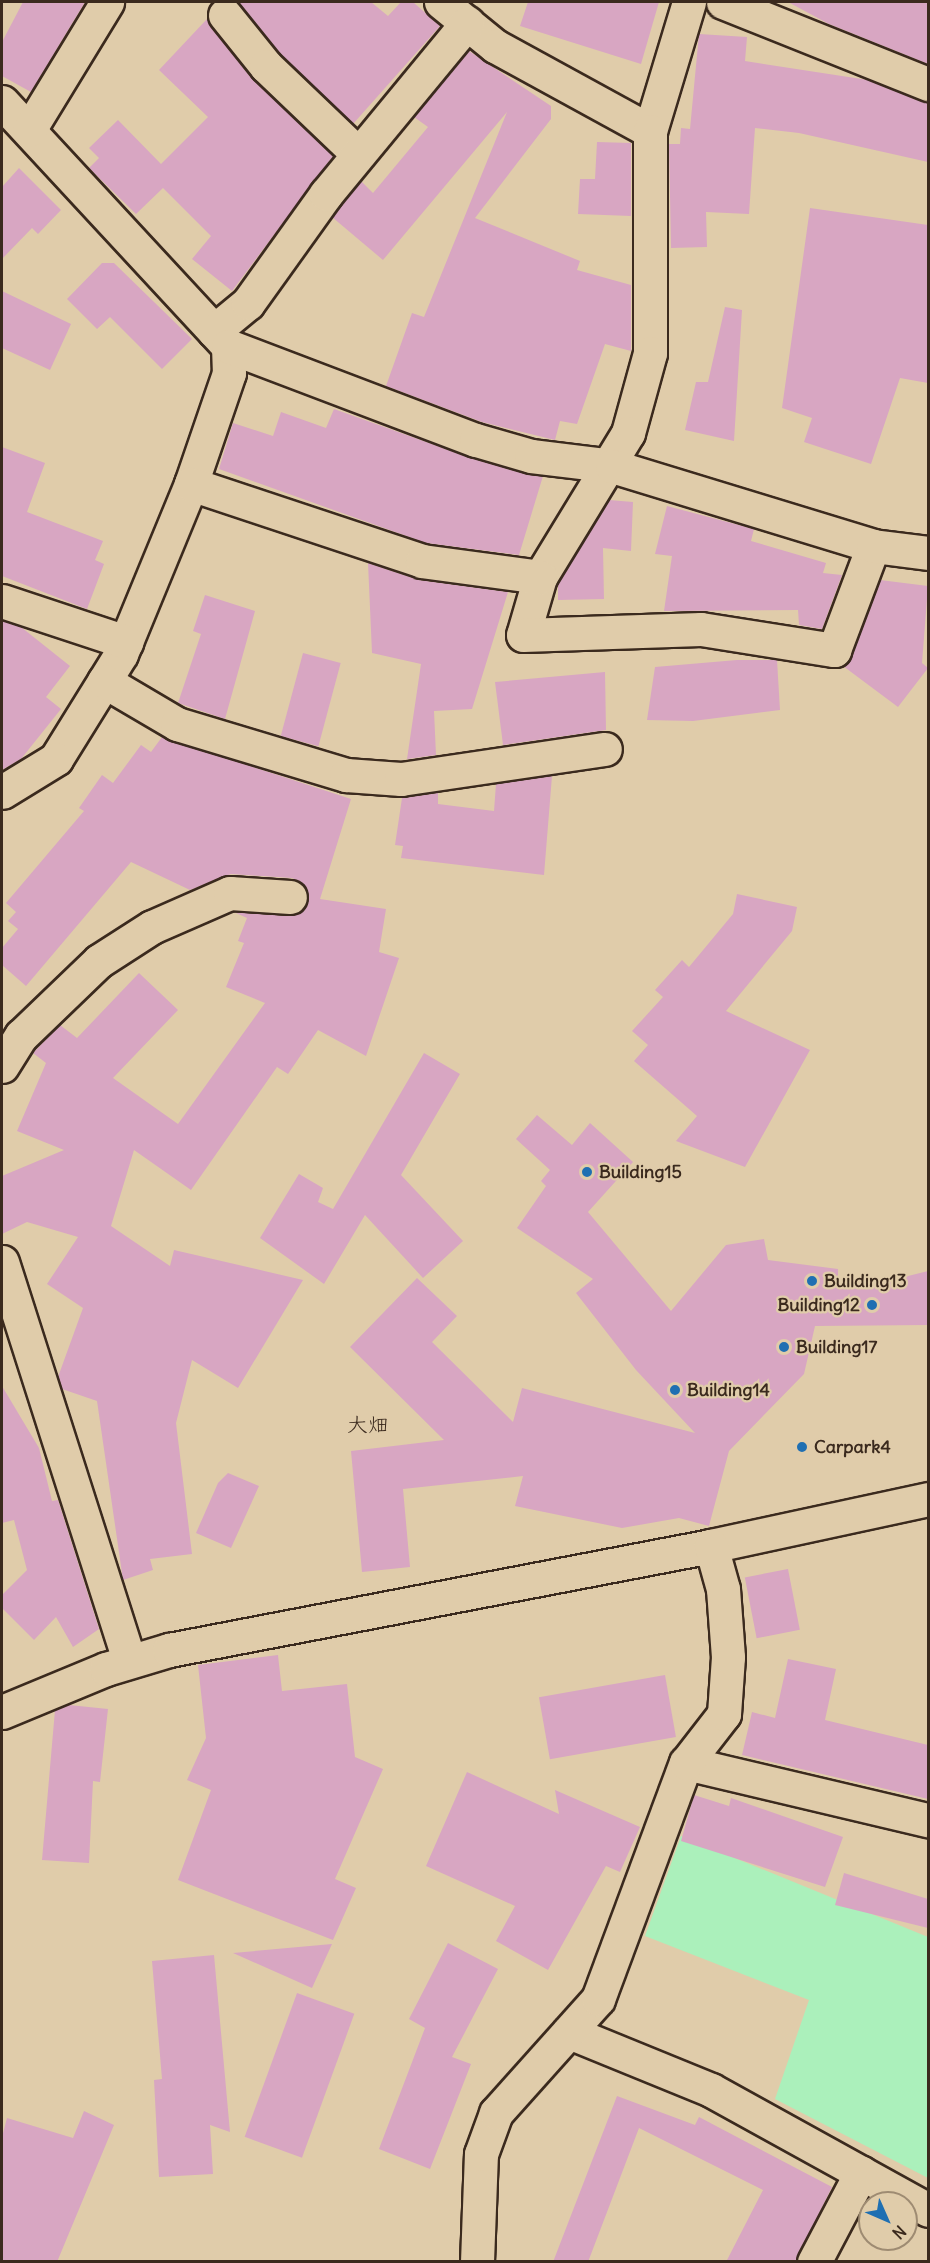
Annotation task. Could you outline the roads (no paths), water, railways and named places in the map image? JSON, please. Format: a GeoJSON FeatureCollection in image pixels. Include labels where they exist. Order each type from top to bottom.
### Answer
{"type":"FeatureCollection","features":[{"type":"Feature","properties":{"kind":"street"},"geometry":{"type":"LineString","coordinates":[[29,130],[107,2]]}},
{"type":"Feature","properties":{"kind":"street"},"geometry":{"type":"LineString","coordinates":[[441,2],[495,46],[650,131]]}},
{"type":"Feature","properties":{"kind":"street"},"geometry":{"type":"LineString","coordinates":[[689,2],[650,131],[650,353],[628,433],[612,465],[540,577],[523,634],[701,629],[834,650],[873,546]]}},
{"type":"Feature","properties":{"kind":"street"},"geometry":{"type":"LineString","coordinates":[[723,2],[928,84]]}},
{"type":"Feature","properties":{"kind":"street"},"geometry":{"type":"LineString","coordinates":[[225,15],[266,66],[358,154]]}},
{"type":"Feature","properties":{"kind":"street"},"geometry":{"type":"LineString","coordinates":[[221,338],[358,154],[467,23]]}},
{"type":"Feature","properties":{"kind":"street"},"geometry":{"type":"LineString","coordinates":[[2,102],[221,338],[476,440],[531,456],[612,465],[873,546],[928,553]]}},
{"type":"Feature","properties":{"kind":"street"},"geometry":{"type":"LineString","coordinates":[[2,792],[56,759],[126,642],[190,484],[229,374],[221,338]]}},
{"type":"Feature","properties":{"kind":"street"},"geometry":{"type":"LineString","coordinates":[[190,484],[422,561],[540,577]]}},
{"type":"Feature","properties":{"kind":"street"},"geometry":{"type":"LineString","coordinates":[[2,601],[126,642]]}},
{"type":"Feature","properties":{"kind":"street"},"geometry":{"type":"LineString","coordinates":[[104,681],[177,724],[346,775],[401,779],[605,749]]}},
{"type":"Feature","properties":{"kind":"street"},"geometry":{"type":"LineString","coordinates":[[2,1066],[21,1036],[99,961],[152,927],[230,893],[290,897]]}},
{"type":"Feature","properties":{"kind":"street"},"geometry":{"type":"LineString","coordinates":[[3,1273],[129,1661]]}},
{"type":"Feature","properties":{"kind":"street"},"geometry":{"type":"LineString","coordinates":[[2,1712],[129,1661],[282,1627],[711,1546],[928,1499]]}},
{"type":"Feature","properties":{"kind":"street"},"geometry":{"type":"LineString","coordinates":[[477,2262],[481,2154],[496,2113],[598,1999],[686,1763],[724,1714],[728,1657],[725,1612],[711,1546]]}},
{"type":"Feature","properties":{"kind":"street"},"geometry":{"type":"LineString","coordinates":[[686,1763],[928,1820]]}},
{"type":"Feature","properties":{"kind":"street"},"geometry":{"type":"LineString","coordinates":[[569,2032],[711,2090],[928,2210]]}},
{"type":"Feature","properties":{"kind":"street"},"geometry":{"type":"LineString","coordinates":[[814,2262],[861,2173]]}},
{"type":"Feature","properties":{"kind":"place","name":"Building15"},"geometry":{"type":"Point","coordinates":[587,1172]}},
{"type":"Feature","properties":{"kind":"place","name":"Building13"},"geometry":{"type":"Point","coordinates":[812,1281]}},
{"type":"Feature","properties":{"kind":"place","name":"Building12"},"geometry":{"type":"Point","coordinates":[872,1305]}},
{"type":"Feature","properties":{"kind":"place","name":"Building17"},"geometry":{"type":"Point","coordinates":[784,1347]}},
{"type":"Feature","properties":{"kind":"place","name":"Building14"},"geometry":{"type":"Point","coordinates":[675,1390]}},
{"type":"Feature","properties":{"kind":"place","name":"Carpark4"},"geometry":{"type":"Point","coordinates":[802,1447]}},
{"type":"Feature","properties":{"kind":"district","name":"大畑"},"geometry":{"type":"Point","coordinates":[368,1425]}}]}
